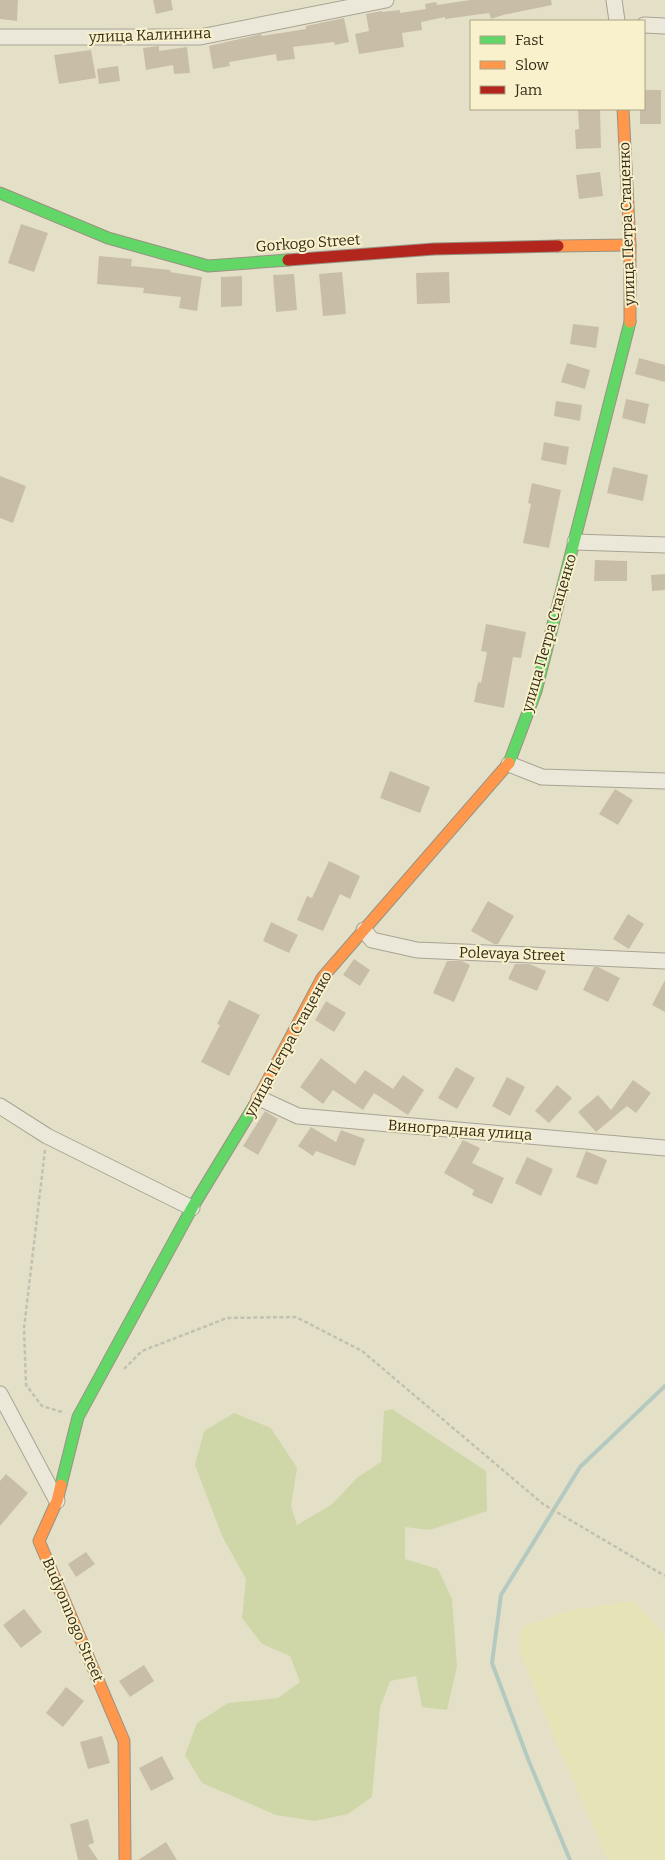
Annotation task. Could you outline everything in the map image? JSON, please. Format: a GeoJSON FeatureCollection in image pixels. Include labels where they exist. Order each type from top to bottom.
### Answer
{"type":"FeatureCollection","features":[{"type":"Feature","properties":{"kind":"street","name":"улица Калинина"},"geometry":{"type":"LineString","coordinates":[[0,37],[200,37],[386,0]]}},
{"type":"Feature","properties":{"kind":"street"},"geometry":{"type":"LineString","coordinates":[[614,0],[617,20]]}},
{"type":"Feature","properties":{"kind":"street"},"geometry":{"type":"LineString","coordinates":[[645,25],[665,26]]}},
{"type":"Feature","properties":{"kind":"street","name":"улица Петра Стаценко"},"geometry":{"type":"LineString","coordinates":[[78,1417],[192,1208],[259,1098],[322,978],[508,764],[536,691],[630,322],[630,244],[622,110]]}},
{"type":"Feature","properties":{"kind":"street","name":"Gorkogo Street"},"geometry":{"type":"LineString","coordinates":[[0,193],[108,238],[208,266],[434,249],[630,244]]}},
{"type":"Feature","properties":{"kind":"street"},"geometry":{"type":"LineString","coordinates":[[575,542],[665,545]]}},
{"type":"Feature","properties":{"kind":"street"},"geometry":{"type":"LineString","coordinates":[[508,764],[542,777],[665,781]]}},
{"type":"Feature","properties":{"kind":"street","name":"Polevaya Street"},"geometry":{"type":"LineString","coordinates":[[364,930],[372,940],[417,950],[665,961]]}},
{"type":"Feature","properties":{"kind":"street","name":"Виноградная улица"},"geometry":{"type":"LineString","coordinates":[[259,1098],[298,1116],[665,1148]]}},
{"type":"Feature","properties":{"kind":"street"},"geometry":{"type":"LineString","coordinates":[[0,1106],[47,1136],[192,1208]]}},
{"type":"Feature","properties":{"kind":"street"},"geometry":{"type":"LineString","coordinates":[[0,1394],[57,1501]]}},
{"type":"Feature","properties":{"kind":"street","name":"Budyonnogo Street"},"geometry":{"type":"LineString","coordinates":[[78,1417],[57,1501],[39,1541],[124,1741],[125,1860]]}},
{"type":"Feature","properties":{"kind":"path"},"geometry":{"type":"LineString","coordinates":[[47,1136],[24,1328],[26,1385],[42,1406],[78,1417]]}},
{"type":"Feature","properties":{"kind":"path"},"geometry":{"type":"LineString","coordinates":[[122,1371],[142,1351],[227,1318],[296,1317],[362,1351],[543,1504],[665,1576]]}},
{"type":"Feature","properties":{"kind":"shaded area"},"geometry":{"type":"Polygon","coordinates":[[[633,1601],[665,1634],[665,1860],[608,1860],[549,1726],[519,1649],[522,1627],[571,1610],[633,1601]]]}},
{"type":"Feature","properties":{"kind":"green space"},"geometry":{"type":"Polygon","coordinates":[[[392,1409],[486,1471],[487,1511],[430,1530],[405,1527],[405,1559],[438,1569],[452,1599],[457,1667],[447,1710],[422,1707],[416,1676],[390,1681],[380,1708],[372,1797],[348,1814],[315,1821],[276,1815],[202,1783],[185,1755],[197,1723],[228,1703],[278,1698],[300,1682],[290,1656],[262,1644],[242,1618],[246,1579],[222,1536],[195,1465],[204,1431],[234,1413],[271,1428],[297,1468],[291,1506],[297,1525],[331,1505],[358,1477],[381,1462],[384,1411],[392,1409]]]}},
{"type":"Feature","properties":{"kind":"building"},"geometry":{"type":"Polygon","coordinates":[[[0,0],[18,0],[17,21],[0,19],[0,0]]]}},
{"type":"Feature","properties":{"kind":"building"},"geometry":{"type":"Polygon","coordinates":[[[153,0],[171,0],[173,10],[156,14],[153,0]]]}},
{"type":"Feature","properties":{"kind":"building"},"geometry":{"type":"Polygon","coordinates":[[[470,0],[551,0],[552,5],[491,19],[489,13],[445,19],[445,17],[421,22],[422,30],[402,33],[404,47],[359,54],[355,34],[369,31],[366,14],[400,10],[400,13],[426,9],[425,4],[436,2],[437,5],[470,0]]]}},
{"type":"Feature","properties":{"kind":"building"},"geometry":{"type":"Polygon","coordinates":[[[344,18],[349,42],[335,45],[334,42],[293,47],[295,59],[277,61],[276,54],[229,62],[230,66],[213,69],[209,46],[261,34],[262,36],[306,29],[306,26],[344,18]]]}},
{"type":"Feature","properties":{"kind":"building"},"geometry":{"type":"Polygon","coordinates":[[[159,46],[159,51],[187,47],[190,73],[174,74],[173,65],[146,70],[143,48],[159,46]]]}},
{"type":"Feature","properties":{"kind":"building"},"geometry":{"type":"Polygon","coordinates":[[[91,50],[96,78],[59,84],[54,55],[91,50]]]}},
{"type":"Feature","properties":{"kind":"building"},"geometry":{"type":"Polygon","coordinates":[[[118,66],[120,81],[99,84],[97,69],[118,66]]]}},
{"type":"Feature","properties":{"kind":"building"},"geometry":{"type":"Polygon","coordinates":[[[645,90],[661,90],[661,124],[640,124],[640,110],[645,110],[645,90]]]}},
{"type":"Feature","properties":{"kind":"building"},"geometry":{"type":"Polygon","coordinates":[[[578,110],[600,110],[601,148],[576,149],[575,130],[579,129],[578,110]]]}},
{"type":"Feature","properties":{"kind":"building"},"geometry":{"type":"Polygon","coordinates":[[[600,172],[603,196],[579,199],[576,175],[600,172]]]}},
{"type":"Feature","properties":{"kind":"building"},"geometry":{"type":"Polygon","coordinates":[[[21,224],[48,233],[34,272],[8,263],[21,224]]]}},
{"type":"Feature","properties":{"kind":"building"},"geometry":{"type":"Polygon","coordinates":[[[99,256],[132,259],[131,266],[171,270],[170,272],[202,277],[197,311],[179,308],[181,297],[143,293],[144,288],[97,284],[99,256]]]}},
{"type":"Feature","properties":{"kind":"building"},"geometry":{"type":"Polygon","coordinates":[[[342,272],[346,314],[323,316],[319,274],[342,272]]]}},
{"type":"Feature","properties":{"kind":"building"},"geometry":{"type":"Polygon","coordinates":[[[449,272],[450,303],[417,304],[416,273],[449,272]]]}},
{"type":"Feature","properties":{"kind":"building"},"geometry":{"type":"Polygon","coordinates":[[[294,274],[297,310],[276,312],[273,275],[294,274]]]}},
{"type":"Feature","properties":{"kind":"building"},"geometry":{"type":"Polygon","coordinates":[[[242,276],[242,306],[221,307],[221,277],[242,276]]]}},
{"type":"Feature","properties":{"kind":"building"},"geometry":{"type":"Polygon","coordinates":[[[573,324],[599,327],[596,348],[570,344],[573,324]]]}},
{"type":"Feature","properties":{"kind":"building"},"geometry":{"type":"Polygon","coordinates":[[[639,358],[665,365],[665,382],[635,374],[639,358]]]}},
{"type":"Feature","properties":{"kind":"building"},"geometry":{"type":"Polygon","coordinates":[[[567,363],[590,370],[585,389],[561,382],[567,363]]]}},
{"type":"Feature","properties":{"kind":"building"},"geometry":{"type":"Polygon","coordinates":[[[626,399],[649,404],[645,424],[622,418],[626,399]]]}},
{"type":"Feature","properties":{"kind":"building"},"geometry":{"type":"Polygon","coordinates":[[[556,401],[582,405],[580,421],[554,416],[556,401]]]}},
{"type":"Feature","properties":{"kind":"building"},"geometry":{"type":"Polygon","coordinates":[[[544,442],[569,447],[566,465],[541,460],[544,442]]]}},
{"type":"Feature","properties":{"kind":"building"},"geometry":{"type":"Polygon","coordinates":[[[613,467],[648,475],[643,501],[607,493],[613,467]]]}},
{"type":"Feature","properties":{"kind":"building"},"geometry":{"type":"Polygon","coordinates":[[[0,476],[26,486],[13,523],[0,518],[0,476]]]}},
{"type":"Feature","properties":{"kind":"building"},"geometry":{"type":"Polygon","coordinates":[[[532,483],[561,490],[549,548],[523,543],[531,504],[528,503],[532,483]]]}},
{"type":"Feature","properties":{"kind":"building"},"geometry":{"type":"Polygon","coordinates":[[[595,560],[627,561],[627,581],[594,581],[595,560]]]}},
{"type":"Feature","properties":{"kind":"building"},"geometry":{"type":"Polygon","coordinates":[[[665,574],[665,590],[652,591],[651,575],[665,574]]]}},
{"type":"Feature","properties":{"kind":"building"},"geometry":{"type":"Polygon","coordinates":[[[486,624],[526,632],[521,658],[513,657],[504,708],[474,702],[478,682],[481,683],[487,652],[481,651],[486,624]]]}},
{"type":"Feature","properties":{"kind":"building"},"geometry":{"type":"Polygon","coordinates":[[[390,771],[430,787],[420,813],[380,798],[390,771]]]}},
{"type":"Feature","properties":{"kind":"building"},"geometry":{"type":"Polygon","coordinates":[[[615,789],[633,800],[618,825],[599,814],[615,789]]]}},
{"type":"Feature","properties":{"kind":"building"},"geometry":{"type":"Polygon","coordinates":[[[329,861],[360,876],[350,899],[340,894],[323,931],[297,920],[307,896],[312,898],[329,861]]]}},
{"type":"Feature","properties":{"kind":"building"},"geometry":{"type":"Polygon","coordinates":[[[488,901],[514,916],[498,944],[494,944],[471,931],[488,901]]]}},
{"type":"Feature","properties":{"kind":"building"},"geometry":{"type":"Polygon","coordinates":[[[628,914],[644,924],[629,949],[613,939],[628,914]]]}},
{"type":"Feature","properties":{"kind":"building"},"geometry":{"type":"Polygon","coordinates":[[[271,922],[298,935],[289,953],[263,941],[271,922]]]}},
{"type":"Feature","properties":{"kind":"building"},"geometry":{"type":"Polygon","coordinates":[[[354,959],[370,970],[360,986],[343,975],[354,959]]]}},
{"type":"Feature","properties":{"kind":"building"},"geometry":{"type":"Polygon","coordinates":[[[447,961],[462,961],[470,965],[454,1002],[433,993],[447,961]]]}},
{"type":"Feature","properties":{"kind":"building"},"geometry":{"type":"Polygon","coordinates":[[[515,964],[529,964],[546,971],[537,991],[508,979],[515,964]]]}},
{"type":"Feature","properties":{"kind":"building"},"geometry":{"type":"Polygon","coordinates":[[[594,967],[598,967],[620,978],[608,1002],[583,990],[594,967]]]}},
{"type":"Feature","properties":{"kind":"building"},"geometry":{"type":"Polygon","coordinates":[[[665,980],[665,1012],[652,1005],[665,980]]]}},
{"type":"Feature","properties":{"kind":"building"},"geometry":{"type":"Polygon","coordinates":[[[229,1000],[260,1015],[229,1076],[201,1062],[220,1025],[217,1024],[229,1000]]]}},
{"type":"Feature","properties":{"kind":"building"},"geometry":{"type":"Polygon","coordinates":[[[326,1001],[346,1013],[334,1032],[315,1020],[326,1001]]]}},
{"type":"Feature","properties":{"kind":"building"},"geometry":{"type":"Polygon","coordinates":[[[321,1058],[355,1084],[365,1070],[393,1089],[403,1075],[424,1090],[408,1115],[374,1093],[363,1110],[333,1090],[323,1104],[300,1087],[321,1058]]]}},
{"type":"Feature","properties":{"kind":"building"},"geometry":{"type":"Polygon","coordinates":[[[456,1067],[475,1078],[457,1109],[438,1098],[456,1067]]]}},
{"type":"Feature","properties":{"kind":"building"},"geometry":{"type":"Polygon","coordinates":[[[507,1077],[525,1087],[510,1116],[492,1106],[507,1077]]]}},
{"type":"Feature","properties":{"kind":"building"},"geometry":{"type":"Polygon","coordinates":[[[633,1080],[651,1093],[636,1113],[627,1106],[596,1132],[578,1112],[598,1095],[611,1110],[633,1080]]]}},
{"type":"Feature","properties":{"kind":"building"},"geometry":{"type":"Polygon","coordinates":[[[557,1085],[572,1098],[549,1123],[535,1111],[557,1085]]]}},
{"type":"Feature","properties":{"kind":"building"},"geometry":{"type":"Polygon","coordinates":[[[265,1111],[278,1119],[258,1155],[243,1146],[265,1111]]]}},
{"type":"Feature","properties":{"kind":"building"},"geometry":{"type":"Polygon","coordinates":[[[311,1127],[336,1142],[341,1130],[365,1139],[355,1166],[316,1151],[313,1156],[298,1146],[311,1127]]]}},
{"type":"Feature","properties":{"kind":"building"},"geometry":{"type":"Polygon","coordinates":[[[463,1140],[480,1148],[472,1163],[504,1178],[492,1204],[472,1195],[474,1190],[444,1173],[463,1140]]]}},
{"type":"Feature","properties":{"kind":"building"},"geometry":{"type":"Polygon","coordinates":[[[586,1151],[607,1160],[597,1185],[576,1177],[586,1151]]]}},
{"type":"Feature","properties":{"kind":"building"},"geometry":{"type":"Polygon","coordinates":[[[527,1157],[553,1169],[541,1196],[515,1183],[527,1157]]]}},
{"type":"Feature","properties":{"kind":"building"},"geometry":{"type":"Polygon","coordinates":[[[6,1474],[28,1493],[0,1526],[0,1481],[6,1474]]]}},
{"type":"Feature","properties":{"kind":"building"},"geometry":{"type":"Polygon","coordinates":[[[86,1552],[95,1564],[76,1577],[68,1564],[86,1552]]]}},
{"type":"Feature","properties":{"kind":"building"},"geometry":{"type":"Polygon","coordinates":[[[24,1609],[42,1632],[21,1648],[3,1625],[24,1609]]]}},
{"type":"Feature","properties":{"kind":"building"},"geometry":{"type":"Polygon","coordinates":[[[144,1665],[154,1681],[130,1697],[119,1681],[144,1665]]]}},
{"type":"Feature","properties":{"kind":"building"},"geometry":{"type":"Polygon","coordinates":[[[66,1687],[84,1701],[63,1727],[46,1713],[66,1687]]]}},
{"type":"Feature","properties":{"kind":"building"},"geometry":{"type":"Polygon","coordinates":[[[102,1736],[110,1763],[88,1769],[80,1742],[102,1736]]]}},
{"type":"Feature","properties":{"kind":"building"},"geometry":{"type":"Polygon","coordinates":[[[162,1756],[174,1779],[151,1791],[139,1768],[162,1756]]]}},
{"type":"Feature","properties":{"kind":"building"},"geometry":{"type":"Polygon","coordinates":[[[88,1819],[94,1843],[88,1845],[98,1860],[78,1860],[70,1824],[88,1819]]]}},
{"type":"Feature","properties":{"kind":"building"},"geometry":{"type":"Polygon","coordinates":[[[166,1842],[177,1860],[138,1860],[166,1842]]]}},
{"type":"Feature","properties":{"kind":"waterway"},"geometry":{"type":"LineString","coordinates":[[570,1860],[528,1759],[492,1663],[501,1595],[580,1467],[665,1386]]}},
{"type":"Feature","properties":{"kind":"traffic: fast"},"geometry":{"type":"LineString","coordinates":[[0,193],[108,238],[208,266],[288,260]]}},
{"type":"Feature","properties":{"kind":"traffic: fast"},"geometry":{"type":"LineString","coordinates":[[509,763],[536,691],[630,322]]}},
{"type":"Feature","properties":{"kind":"traffic: fast"},"geometry":{"type":"LineString","coordinates":[[61,1485],[78,1417],[192,1208],[254,1106]]}},
{"type":"Feature","properties":{"kind":"traffic: slow"},"geometry":{"type":"LineString","coordinates":[[623,110],[630,245],[630,322]]}},
{"type":"Feature","properties":{"kind":"traffic: slow"},"geometry":{"type":"LineString","coordinates":[[558,246],[630,245]]}},
{"type":"Feature","properties":{"kind":"traffic: slow"},"geometry":{"type":"LineString","coordinates":[[254,1106],[322,978],[509,763]]}},
{"type":"Feature","properties":{"kind":"traffic: slow"},"geometry":{"type":"LineString","coordinates":[[61,1485],[57,1501],[39,1541],[124,1741],[125,1860]]}},
{"type":"Feature","properties":{"kind":"traffic: jam"},"geometry":{"type":"LineString","coordinates":[[288,260],[434,249],[558,246]]}}]}
